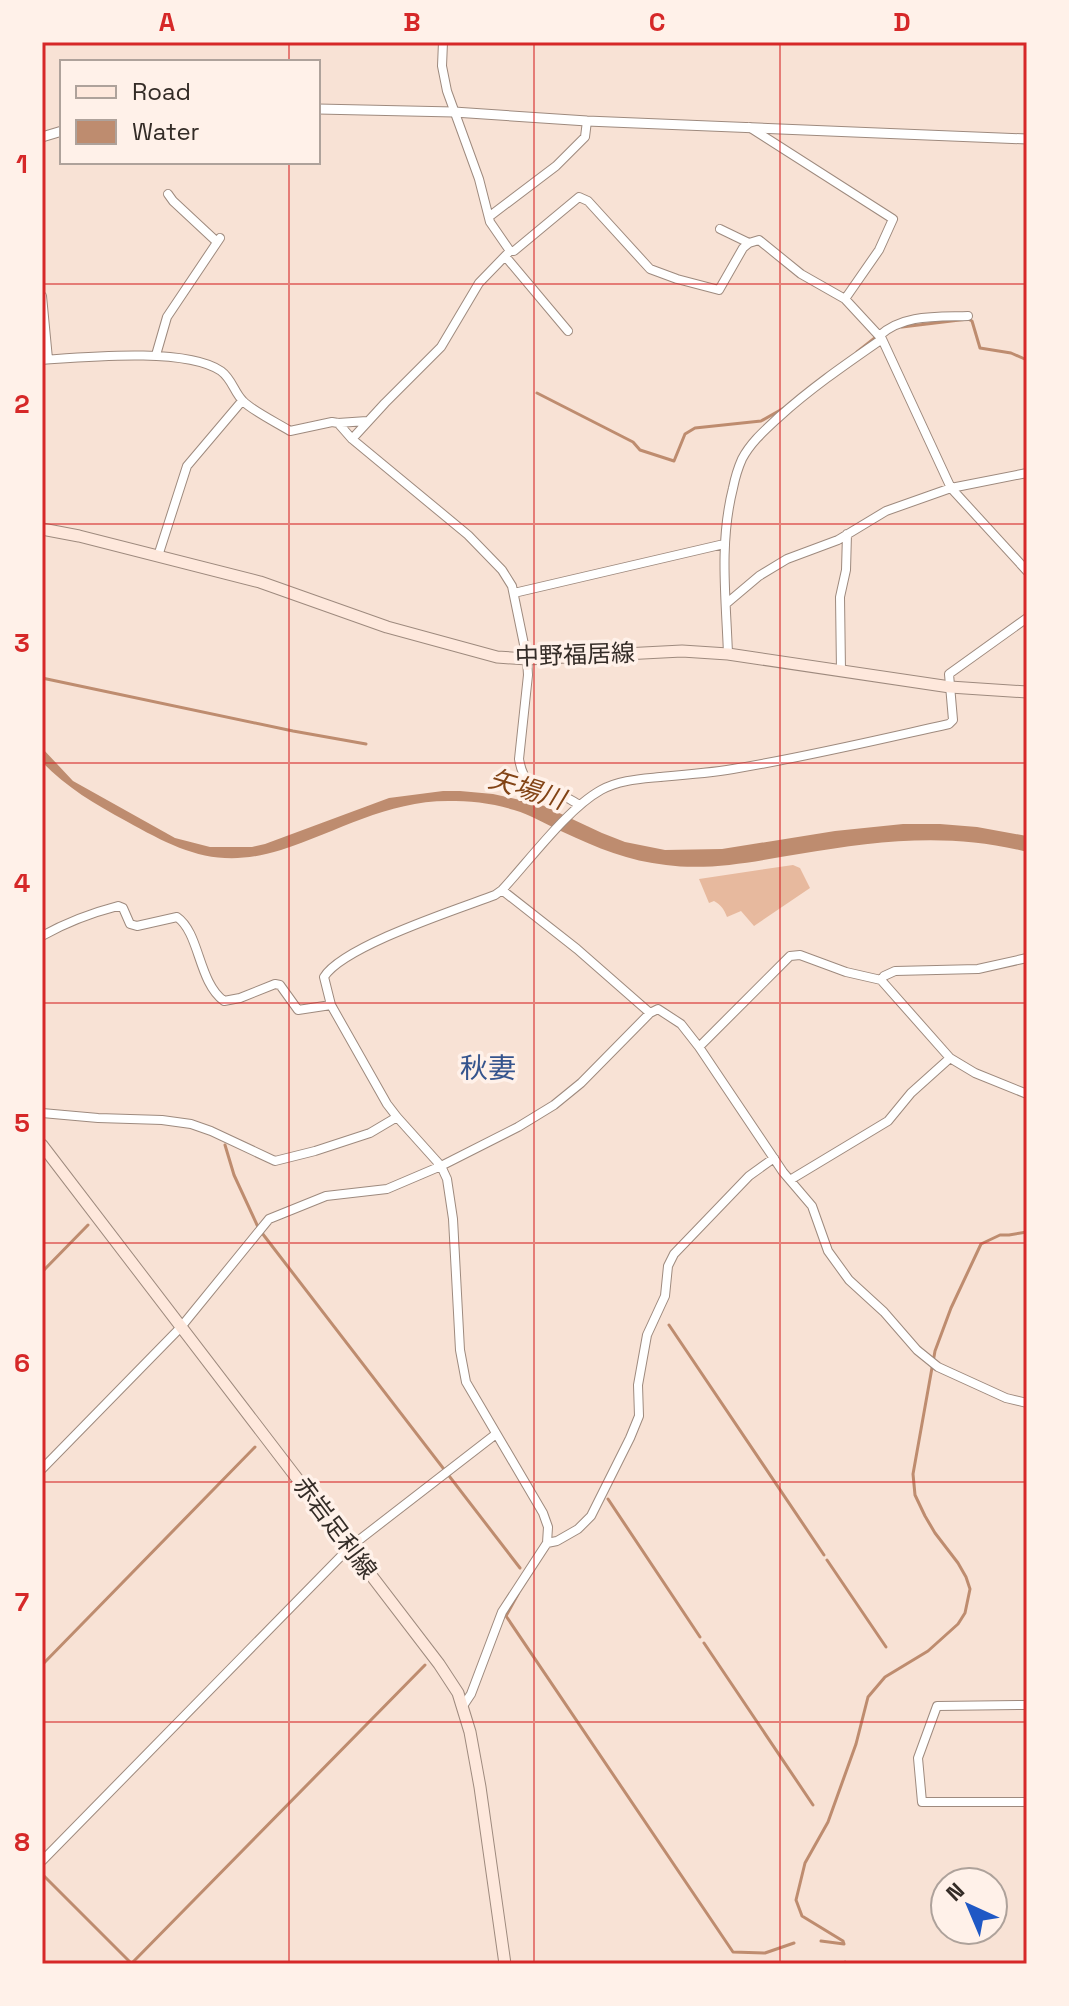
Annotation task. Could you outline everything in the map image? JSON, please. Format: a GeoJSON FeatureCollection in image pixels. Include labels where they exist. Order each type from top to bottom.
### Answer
{"type":"FeatureCollection","features":[{"type":"Feature","properties":{"kind":"main road","name":"中野福居線"},"geometry":{"type":"LineString","coordinates":[[42,529],[260,582],[387,627],[497,657],[527,659],[682,651],[728,654],[950,687],[1027,692]]}},
{"type":"Feature","properties":{"kind":"main road","name":"赤岩足利線"},"geometry":{"type":"LineString","coordinates":[[42,1145],[439,1664],[458,1693],[480,1787],[505,1964]]}},
{"type":"Feature","properties":{"kind":"street"},"geometry":{"type":"LineString","coordinates":[[443,42],[443,76],[471,154],[490,222],[508,254],[568,331]]}},
{"type":"Feature","properties":{"kind":"street"},"geometry":{"type":"LineString","coordinates":[[320,109],[454,112],[587,121],[1027,139]]}},
{"type":"Feature","properties":{"kind":"street"},"geometry":{"type":"LineString","coordinates":[[490,216],[556,166],[585,137],[587,121]]}},
{"type":"Feature","properties":{"kind":"street"},"geometry":{"type":"LineString","coordinates":[[748,127],[893,219],[879,250],[845,299]]}},
{"type":"Feature","properties":{"kind":"street"},"geometry":{"type":"LineString","coordinates":[[156,355],[167,317],[218,240],[168,194]]}},
{"type":"Feature","properties":{"kind":"street"},"geometry":{"type":"LineString","coordinates":[[352,439],[441,347],[479,283],[508,254],[579,197],[588,201],[650,269],[719,290],[743,248],[759,240],[801,274],[845,299],[881,338],[951,488],[1027,571]]}},
{"type":"Feature","properties":{"kind":"street"},"geometry":{"type":"LineString","coordinates":[[720,229],[749,243]]}},
{"type":"Feature","properties":{"kind":"street"},"geometry":{"type":"LineString","coordinates":[[42,296],[45,360],[156,355],[196,362],[219,370],[230,379],[242,401],[290,431],[332,422],[367,421]]}},
{"type":"Feature","properties":{"kind":"street"},"geometry":{"type":"LineString","coordinates":[[728,654],[724,544],[735,480],[741,460],[754,440],[801,397],[881,338],[888,328],[904,321],[924,318],[968,316]]}},
{"type":"Feature","properties":{"kind":"street"},"geometry":{"type":"LineString","coordinates":[[158,556],[187,466],[242,401]]}},
{"type":"Feature","properties":{"kind":"street"},"geometry":{"type":"LineString","coordinates":[[338,423],[352,439],[468,535],[502,570],[514,593],[527,659],[519,759],[522,772],[531,784],[580,805]]}},
{"type":"Feature","properties":{"kind":"street"},"geometry":{"type":"LineString","coordinates":[[727,603],[759,576],[787,559],[838,540],[886,511],[951,488],[1027,473]]}},
{"type":"Feature","properties":{"kind":"street"},"geometry":{"type":"LineString","coordinates":[[841,671],[840,597],[846,570],[847,534]]}},
{"type":"Feature","properties":{"kind":"street"},"geometry":{"type":"LineString","coordinates":[[514,593],[724,544]]}},
{"type":"Feature","properties":{"kind":"street"},"geometry":{"type":"LineString","coordinates":[[463,1706],[471,1694],[502,1612],[547,1543],[548,1527],[543,1513],[466,1382],[453,1219],[449,1188],[441,1166],[397,1117],[331,1005],[324,977],[339,961],[394,933],[495,895],[580,805],[601,790],[649,777],[729,770],[767,763],[949,724],[953,720],[949,674],[1027,618]]}},
{"type":"Feature","properties":{"kind":"street"},"geometry":{"type":"LineString","coordinates":[[502,890],[577,949],[650,1013]]}},
{"type":"Feature","properties":{"kind":"street"},"geometry":{"type":"LineString","coordinates":[[42,936],[65,923],[118,906],[123,908],[130,924],[137,926],[177,917],[189,931],[201,967],[220,999],[240,998],[275,984],[280,985],[298,1010],[331,1005]]}},
{"type":"Feature","properties":{"kind":"street"},"geometry":{"type":"LineString","coordinates":[[699,1047],[793,954],[800,955],[846,972],[881,980],[950,1058],[975,1073],[1027,1094]]}},
{"type":"Feature","properties":{"kind":"street"},"geometry":{"type":"LineString","coordinates":[[881,980],[895,971],[978,969],[1027,958]]}},
{"type":"Feature","properties":{"kind":"street"},"geometry":{"type":"LineString","coordinates":[[42,1469],[181,1327],[269,1219],[326,1196],[387,1189],[518,1127],[554,1105],[581,1083],[650,1013],[658,1009],[681,1024],[699,1047],[774,1158],[812,1206],[828,1251],[843,1273],[884,1312],[912,1345],[938,1367],[1006,1398],[1027,1403]]}},
{"type":"Feature","properties":{"kind":"street"},"geometry":{"type":"LineString","coordinates":[[790,1180],[888,1121],[911,1093],[950,1058]]}},
{"type":"Feature","properties":{"kind":"street"},"geometry":{"type":"LineString","coordinates":[[42,1113],[191,1124],[275,1161],[370,1133],[397,1117]]}},
{"type":"Feature","properties":{"kind":"street"},"geometry":{"type":"LineString","coordinates":[[547,1543],[578,1529],[591,1516],[630,1438],[639,1416],[638,1385],[647,1335],[665,1296],[668,1266],[674,1254],[749,1176],[774,1158]]}},
{"type":"Feature","properties":{"kind":"street"},"geometry":{"type":"LineString","coordinates":[[42,1861],[350,1547],[496,1434]]}},
{"type":"Feature","properties":{"kind":"street"},"geometry":{"type":"LineString","coordinates":[[1027,1705],[937,1706],[918,1758],[922,1802],[1027,1802]]}},
{"type":"Feature","properties":{"kind":"shaded area"},"geometry":{"type":"Polygon","coordinates":[[[793,865],[800,868],[810,888],[754,926],[741,911],[727,917],[719,904],[714,901],[709,903],[699,879],[793,865]]]}},
{"type":"Feature","properties":{"kind":"water"},"geometry":{"type":"Polygon","coordinates":[[[42,748],[73,781],[175,838],[210,847],[252,847],[389,798],[460,791],[493,794],[542,805],[625,842],[665,850],[722,849],[835,831],[903,824],[940,824],[1027,836],[1027,852],[941,840],[885,842],[733,864],[683,867],[613,853],[506,808],[448,801],[426,802],[383,812],[258,856],[218,858],[164,841],[92,802],[42,762],[42,748]]]}},
{"type":"Feature","properties":{"kind":"waterway"},"geometry":{"type":"LineString","coordinates":[[902,327],[968,319],[972,321],[980,348],[1011,353],[1027,360]]}},
{"type":"Feature","properties":{"kind":"waterway"},"geometry":{"type":"LineString","coordinates":[[857,352],[876,337]]}},
{"type":"Feature","properties":{"kind":"waterway"},"geometry":{"type":"LineString","coordinates":[[537,393],[633,442],[640,450],[674,461],[685,434],[695,428],[761,421],[784,408]]}},
{"type":"Feature","properties":{"kind":"waterway"},"geometry":{"type":"LineString","coordinates":[[42,678],[366,744]]}},
{"type":"Feature","properties":{"kind":"waterway"},"geometry":{"type":"LineString","coordinates":[[225,1145],[234,1175],[258,1227]]}},
{"type":"Feature","properties":{"kind":"waterway"},"geometry":{"type":"LineString","coordinates":[[42,1272],[88,1225]]}},
{"type":"Feature","properties":{"kind":"waterway"},"geometry":{"type":"LineString","coordinates":[[844,1944],[802,1916],[796,1900],[805,1863],[828,1822],[856,1744],[868,1697],[885,1677],[928,1651],[958,1624],[965,1613],[970,1589],[958,1563],[935,1533],[915,1495],[913,1474],[935,1351],[981,1244],[1000,1235],[1027,1232]]}},
{"type":"Feature","properties":{"kind":"waterway"},"geometry":{"type":"LineString","coordinates":[[262,1233],[520,1568]]}},
{"type":"Feature","properties":{"kind":"waterway"},"geometry":{"type":"LineString","coordinates":[[669,1325],[824,1555]]}},
{"type":"Feature","properties":{"kind":"waterway"},"geometry":{"type":"LineString","coordinates":[[42,1665],[255,1447]]}},
{"type":"Feature","properties":{"kind":"waterway"},"geometry":{"type":"LineString","coordinates":[[608,1499],[700,1637]]}},
{"type":"Feature","properties":{"kind":"waterway"},"geometry":{"type":"LineString","coordinates":[[827,1560],[886,1647]]}},
{"type":"Feature","properties":{"kind":"waterway"},"geometry":{"type":"LineString","coordinates":[[518,1594],[506,1616],[733,1952],[765,1953],[794,1943]]}},
{"type":"Feature","properties":{"kind":"waterway"},"geometry":{"type":"LineString","coordinates":[[704,1643],[813,1805]]}},
{"type":"Feature","properties":{"kind":"waterway"},"geometry":{"type":"LineString","coordinates":[[131,1964],[425,1665]]}},
{"type":"Feature","properties":{"kind":"waterway"},"geometry":{"type":"LineString","coordinates":[[42,1874],[132,1964]]}},
{"type":"Feature","properties":{"kind":"waterway"},"geometry":{"type":"LineString","coordinates":[[821,1941],[844,1944]]}},
{"type":"Feature","properties":{"kind":"district","name":"秋妻"},"geometry":{"type":"Point","coordinates":[488,1068]}},
{"type":"Feature","properties":{"kind":"water label","name":"矢場川"},"geometry":{"type":"Point","coordinates":[527,789]}}]}
